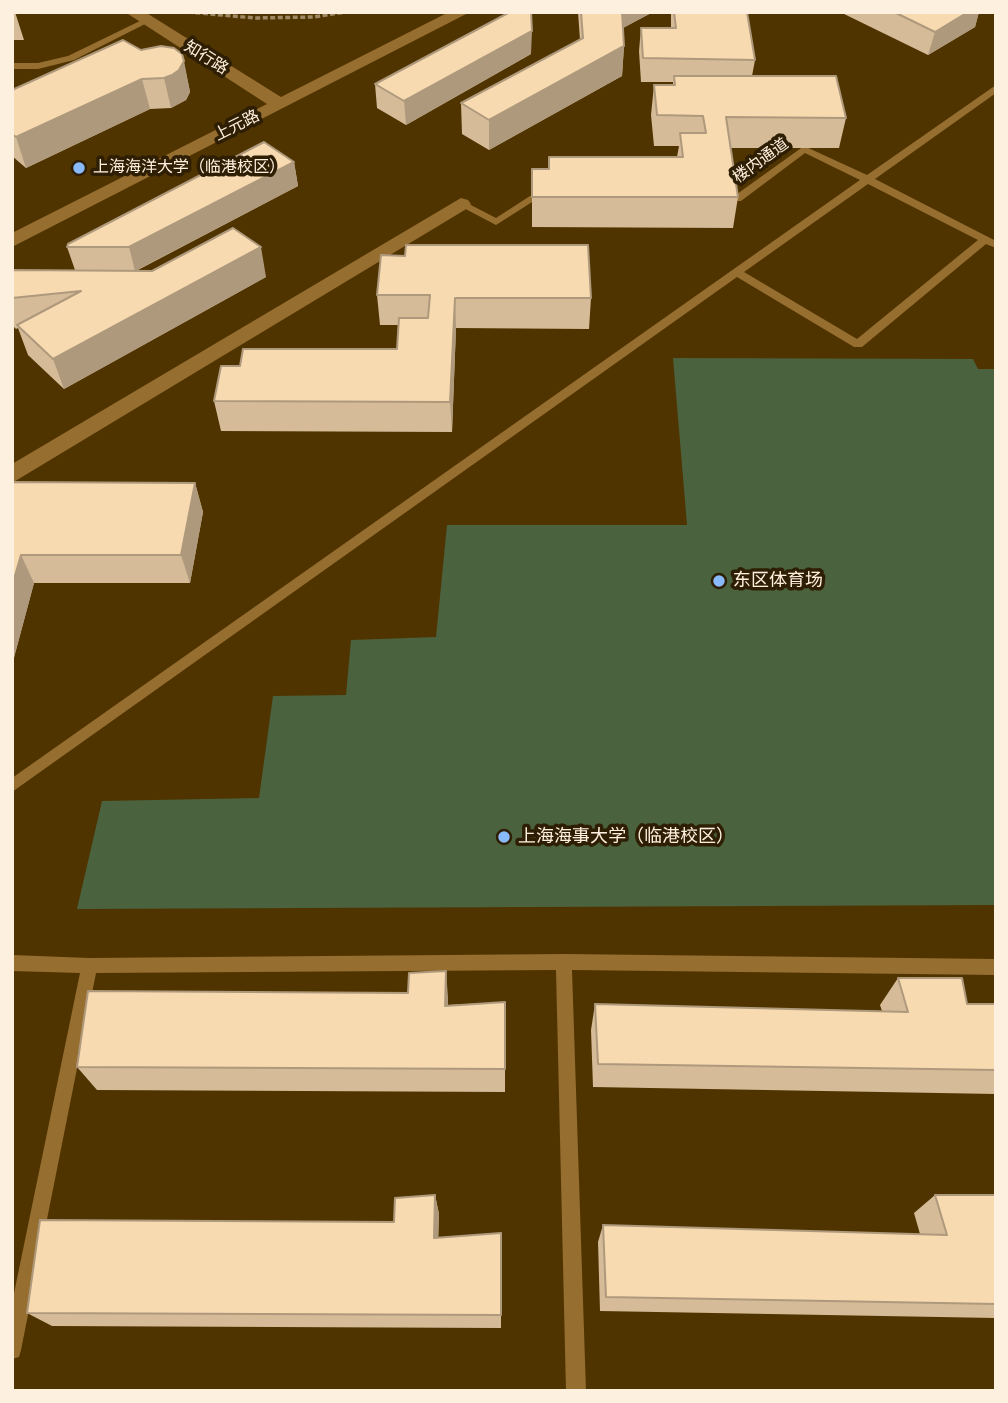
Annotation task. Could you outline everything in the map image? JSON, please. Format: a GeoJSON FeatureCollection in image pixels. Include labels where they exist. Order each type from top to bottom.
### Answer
{"type":"FeatureCollection","features":[{"type":"Feature","properties":{"kind":"street","name":"上元路"},"geometry":{"type":"LineString","coordinates":[[12,241],[462,12]]}},
{"type":"Feature","properties":{"kind":"street","name":"知行路"},"geometry":{"type":"LineString","coordinates":[[140,17],[280,104]]}},
{"type":"Feature","properties":{"kind":"street"},"geometry":{"type":"LineString","coordinates":[[12,475],[461,204]]}},
{"type":"Feature","properties":{"kind":"lane"},"geometry":{"type":"LineString","coordinates":[[12,66],[54,63],[71,58],[140,17]]}},
{"type":"Feature","properties":{"kind":"lane"},"geometry":{"type":"LineString","coordinates":[[12,786],[996,88]]}},
{"type":"Feature","properties":{"kind":"lane","name":"楼内通道"},"geometry":{"type":"LineString","coordinates":[[715,187],[737,199],[804,149],[867,179]]}},
{"type":"Feature","properties":{"kind":"lane"},"geometry":{"type":"LineString","coordinates":[[461,204],[496,222],[560,179]]}},
{"type":"Feature","properties":{"kind":"lane"},"geometry":{"type":"LineString","coordinates":[[736,272],[858,344],[990,243],[867,179]]}},
{"type":"Feature","properties":{"kind":"lane"},"geometry":{"type":"LineString","coordinates":[[564,962],[576,1391]]}},
{"type":"Feature","properties":{"kind":"lane"},"geometry":{"type":"LineString","coordinates":[[12,963],[89,966],[564,962],[996,967]]}},
{"type":"Feature","properties":{"kind":"lane"},"geometry":{"type":"LineString","coordinates":[[12,1350],[89,966]]}},
{"type":"Feature","properties":{"kind":"path"},"geometry":{"type":"LineString","coordinates":[[188,12],[255,18],[314,17],[345,12]]}},
{"type":"Feature","properties":{"kind":"green space","name":"东区体育场"},"geometry":{"type":"Polygon","coordinates":[[[673,358],[973,359],[978,369],[996,369],[996,905],[77,909],[102,801],[259,798],[273,696],[346,695],[351,640],[436,637],[447,525],[687,525],[673,358]]]}},
{"type":"Feature","properties":{"kind":"building"},"geometry":{"type":"Polygon","coordinates":[[[510,12],[531,12],[532,31],[404,101],[375,84],[510,12]]]}},
{"type":"Feature","properties":{"kind":"building"},"geometry":{"type":"Polygon","coordinates":[[[581,12],[622,12],[624,46],[489,120],[461,103],[583,38],[581,12]]]}},
{"type":"Feature","properties":{"kind":"building"},"geometry":{"type":"Polygon","coordinates":[[[674,12],[747,12],[755,60],[643,58],[641,28],[676,28],[674,12]]]}},
{"type":"Feature","properties":{"kind":"building"},"geometry":{"type":"Polygon","coordinates":[[[894,12],[968,12],[935,32],[894,12]]]}},
{"type":"Feature","properties":{"kind":"building"},"geometry":{"type":"Polygon","coordinates":[[[123,40],[141,50],[161,46],[174,48],[182,54],[184,61],[172,75],[142,79],[16,137],[12,134],[12,90],[123,40]]]}},
{"type":"Feature","properties":{"kind":"building"},"geometry":{"type":"Polygon","coordinates":[[[674,76],[836,76],[846,118],[726,117],[738,197],[532,197],[532,169],[549,169],[549,157],[683,157],[680,133],[706,133],[703,116],[657,115],[654,85],[675,85],[674,76]]]}},
{"type":"Feature","properties":{"kind":"building"},"geometry":{"type":"Polygon","coordinates":[[[264,142],[294,162],[129,247],[67,247],[68,244],[264,142]]]}},
{"type":"Feature","properties":{"kind":"building"},"geometry":{"type":"Polygon","coordinates":[[[233,228],[261,247],[53,359],[17,325],[81,291],[12,298],[12,270],[152,271],[233,228]]]}},
{"type":"Feature","properties":{"kind":"building"},"geometry":{"type":"Polygon","coordinates":[[[406,245],[588,245],[591,298],[455,298],[450,402],[214,401],[221,366],[240,366],[243,349],[397,349],[399,318],[428,318],[430,295],[377,295],[381,255],[405,256],[406,245]]]}},
{"type":"Feature","properties":{"kind":"building"},"geometry":{"type":"Polygon","coordinates":[[[12,482],[195,483],[181,555],[21,555],[12,586],[12,482]]]}},
{"type":"Feature","properties":{"kind":"building"},"geometry":{"type":"Polygon","coordinates":[[[446,971],[445,1006],[505,1002],[505,1069],[77,1067],[88,991],[408,993],[409,973],[446,971]]]}},
{"type":"Feature","properties":{"kind":"building"},"geometry":{"type":"Polygon","coordinates":[[[898,978],[962,978],[967,1004],[996,1004],[996,1070],[598,1064],[595,1004],[908,1012],[898,978]]]}},
{"type":"Feature","properties":{"kind":"building"},"geometry":{"type":"Polygon","coordinates":[[[435,1195],[434,1238],[501,1233],[501,1315],[27,1313],[40,1220],[394,1222],[395,1198],[435,1195]]]}},
{"type":"Feature","properties":{"kind":"building"},"geometry":{"type":"Polygon","coordinates":[[[935,1195],[996,1195],[996,1304],[606,1297],[603,1225],[947,1235],[935,1195]]]}},
{"type":"Feature","properties":{"kind":"place","name":"上海海洋大学（临港校区）"},"geometry":{"type":"Point","coordinates":[79,168]}},
{"type":"Feature","properties":{"kind":"place","name":"东区体育场"},"geometry":{"type":"Point","coordinates":[719,581]}},
{"type":"Feature","properties":{"kind":"place","name":"上海海事大学（临港校区）"},"geometry":{"type":"Point","coordinates":[504,837]}}]}
